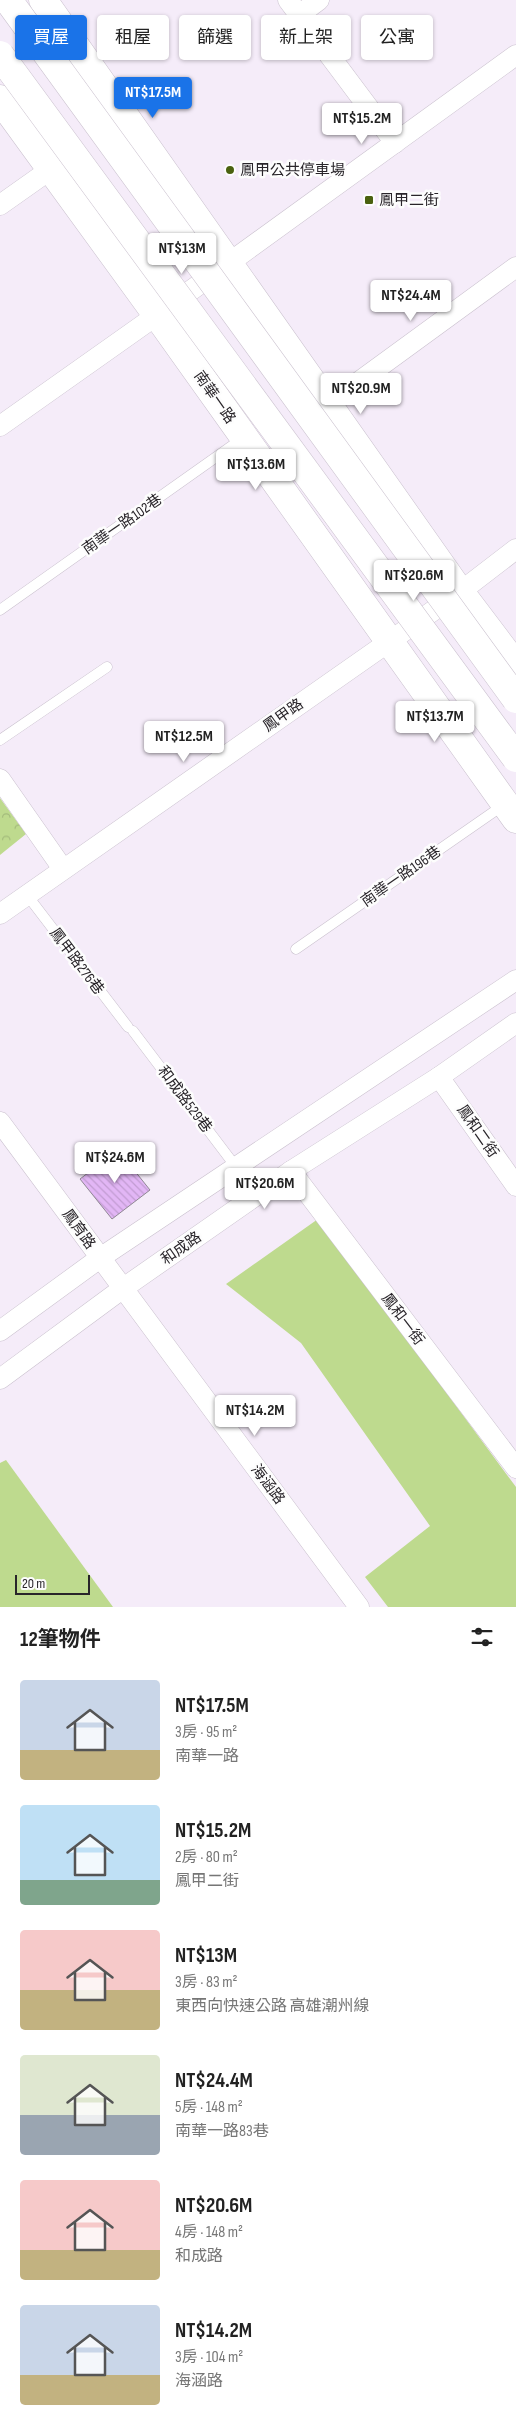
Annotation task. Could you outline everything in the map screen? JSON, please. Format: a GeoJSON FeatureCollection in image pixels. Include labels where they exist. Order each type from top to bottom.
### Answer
{"type":"FeatureCollection","features":[{"type":"Feature","properties":{"kind":"main road"},"geometry":{"type":"LineString","coordinates":[[8,0],[516,699]]}},
{"type":"Feature","properties":{"kind":"main road"},"geometry":{"type":"LineString","coordinates":[[43,0],[327,405],[460,592],[516,666]]}},
{"type":"Feature","properties":{"kind":"main road"},"geometry":{"type":"LineString","coordinates":[[0,55],[516,758]]}},
{"type":"Feature","properties":{"kind":"main road","name":"南華一路"},"geometry":{"type":"LineString","coordinates":[[0,99],[157,315],[510,812]]}},
{"type":"Feature","properties":{"kind":"street"},"geometry":{"type":"LineString","coordinates":[[319,0],[294,7],[395,143]]}},
{"type":"Feature","properties":{"kind":"street"},"geometry":{"type":"LineString","coordinates":[[0,426],[157,315],[516,55]]}},
{"type":"Feature","properties":{"kind":"street"},"geometry":{"type":"LineString","coordinates":[[0,205],[51,169]]}},
{"type":"Feature","properties":{"kind":"street"},"geometry":{"type":"LineString","coordinates":[[327,405],[516,267]]}},
{"type":"Feature","properties":{"kind":"street","name":"鳳甲路"},"geometry":{"type":"LineString","coordinates":[[0,914],[460,592],[516,549]]}},
{"type":"Feature","properties":{"kind":"street"},"geometry":{"type":"LineString","coordinates":[[0,778],[63,869]]}},
{"type":"Feature","properties":{"kind":"street"},"geometry":{"type":"LineString","coordinates":[[0,1331],[100,1258],[516,980]]}},
{"type":"Feature","properties":{"kind":"street","name":"和成路"},"geometry":{"type":"LineString","coordinates":[[0,1379],[122,1289],[291,1171],[439,1077],[516,1022]]}},
{"type":"Feature","properties":{"kind":"street","name":"鳳和二街"},"geometry":{"type":"LineString","coordinates":[[439,1077],[516,1186]]}},
{"type":"Feature","properties":{"kind":"street","name":"鳳育路"},"geometry":{"type":"LineString","coordinates":[[0,1122],[122,1289]]}},
{"type":"Feature","properties":{"kind":"street","name":"鳳和一街"},"geometry":{"type":"LineString","coordinates":[[291,1171],[516,1468]]}},
{"type":"Feature","properties":{"kind":"street","name":"海涵路"},"geometry":{"type":"LineString","coordinates":[[122,1289],[359,1607]]}},
{"type":"Feature","properties":{"kind":"lane","name":"南華一路102巷"},"geometry":{"type":"LineString","coordinates":[[0,610],[244,438]]}},
{"type":"Feature","properties":{"kind":"lane"},"geometry":{"type":"LineString","coordinates":[[0,740],[107,667]]}},
{"type":"Feature","properties":{"kind":"lane","name":"南華一路196巷"},"geometry":{"type":"LineString","coordinates":[[296,948],[510,812]]}},
{"type":"Feature","properties":{"kind":"lane","name":"鳳甲路276巷"},"geometry":{"type":"LineString","coordinates":[[27,895],[130,1029]]}},
{"type":"Feature","properties":{"kind":"lane","name":"和成路529巷"},"geometry":{"type":"LineString","coordinates":[[130,1029],[236,1167]]}},
{"type":"Feature","properties":{"kind":"green space"},"geometry":{"type":"Polygon","coordinates":[[[0,798],[26,834],[0,855],[0,798]]]}},
{"type":"Feature","properties":{"kind":"green space"},"geometry":{"type":"Polygon","coordinates":[[[318,1219],[516,1487],[516,1607],[388,1607],[365,1577],[430,1526],[301,1343],[226,1284],[318,1219]]]}},
{"type":"Feature","properties":{"kind":"green space"},"geometry":{"type":"Polygon","coordinates":[[[6,1460],[113,1607],[0,1607],[0,1463],[6,1460]]]}},
{"type":"Feature","properties":{"kind":"building"},"geometry":{"type":"Polygon","coordinates":[[[118,1150],[150,1190],[112,1219],[80,1179],[118,1150]]]}},
{"type":"Feature","properties":{"kind":"place","name":"鳳甲公共停車場"},"geometry":{"type":"Point","coordinates":[230,170]}},
{"type":"Feature","properties":{"kind":"place","name":"鳳甲二街"},"geometry":{"type":"Point","coordinates":[369,200]}}]}
